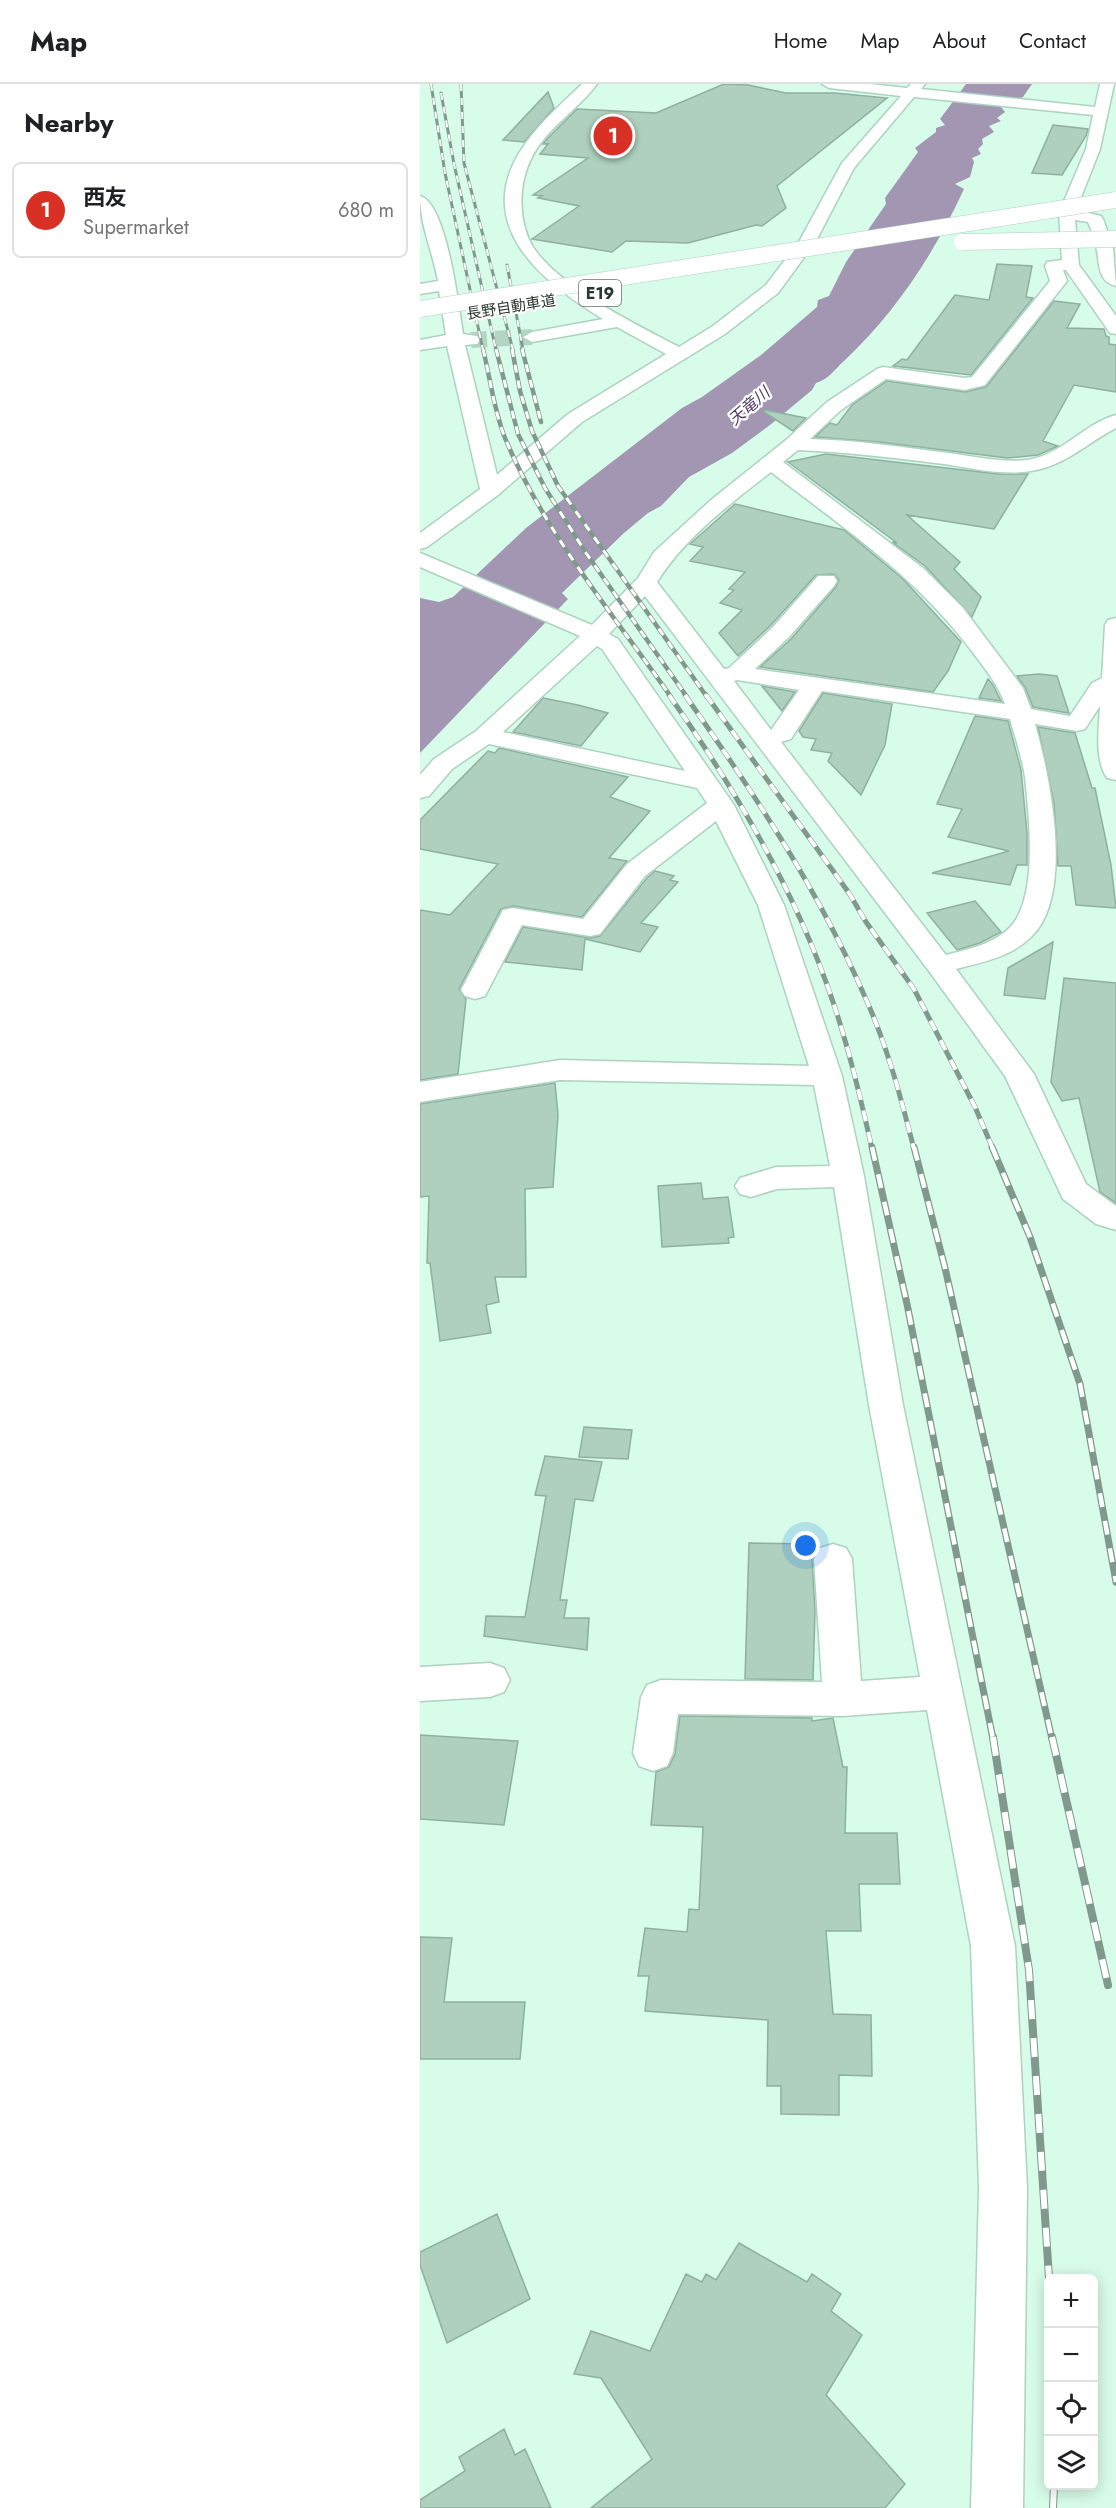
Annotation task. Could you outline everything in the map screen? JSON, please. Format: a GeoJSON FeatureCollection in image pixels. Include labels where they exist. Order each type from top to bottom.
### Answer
{"type":"FeatureCollection","features":[{"type":"Feature","properties":{"kind":"main road"},"geometry":{"type":"LineString","coordinates":[[590,84],[529,150],[518,171],[512,205],[529,254],[560,280],[618,322],[679,354]]}},
{"type":"Feature","properties":{"kind":"main road"},"geometry":{"type":"LineString","coordinates":[[829,84],[920,89],[1102,112]]}},
{"type":"Feature","properties":{"kind":"main road"},"geometry":{"type":"LineString","coordinates":[[1109,85],[1093,149],[1067,213],[1071,265],[1116,329]]}},
{"type":"Feature","properties":{"kind":"main road"},"geometry":{"type":"LineString","coordinates":[[920,89],[864,143],[847,166],[808,241],[772,290],[735,319],[575,418],[422,555],[588,631],[610,644],[721,805],[771,905],[826,1076],[848,1176],[886,1405],[993,1946],[1003,2189],[997,2508]]}},
{"type":"Feature","properties":{"kind":"main road"},"geometry":{"type":"LineString","coordinates":[[776,260],[1116,200]]}},
{"type":"Feature","properties":{"kind":"main road"},"geometry":{"type":"LineString","coordinates":[[420,201],[463,340],[491,491]]}},
{"type":"Feature","properties":{"kind":"main road"},"geometry":{"type":"LineString","coordinates":[[1067,213],[1084,214],[1095,219],[1105,247],[1106,269],[1116,281]]}},
{"type":"Feature","properties":{"kind":"main road"},"geometry":{"type":"LineString","coordinates":[[776,260],[994,228],[1116,226]]}},
{"type":"Feature","properties":{"kind":"main road"},"geometry":{"type":"LineString","coordinates":[[776,260],[942,243],[1046,238],[1116,239]]}},
{"type":"Feature","properties":{"kind":"main road"},"geometry":{"type":"LineString","coordinates":[[946,250],[1016,249],[1116,257]]}},
{"type":"Feature","properties":{"kind":"main road"},"geometry":{"type":"LineString","coordinates":[[776,260],[870,255]]}},
{"type":"Feature","properties":{"kind":"main road","name":"長野自動車道"},"geometry":{"type":"LineString","coordinates":[[420,309],[776,260]]}},
{"type":"Feature","properties":{"kind":"main road","name":"長野自動車道"},"geometry":{"type":"LineString","coordinates":[[420,322],[776,260]]}},
{"type":"Feature","properties":{"kind":"main road"},"geometry":{"type":"LineString","coordinates":[[420,791],[443,765],[485,736],[588,631],[646,582],[662,557],[718,504],[793,444],[834,406],[883,373],[965,384],[978,381],[1059,281],[1053,266],[1071,265]]}},
{"type":"Feature","properties":{"kind":"main road"},"geometry":{"type":"LineString","coordinates":[[420,289],[447,285]]}},
{"type":"Feature","properties":{"kind":"main road"},"geometry":{"type":"LineString","coordinates":[[532,337],[618,322]]}},
{"type":"Feature","properties":{"kind":"main road"},"geometry":{"type":"LineString","coordinates":[[420,345],[463,340]]}},
{"type":"Feature","properties":{"kind":"main road"},"geometry":{"type":"LineString","coordinates":[[793,444],[852,446],[995,465],[1029,466],[1064,454],[1091,433],[1116,421]]}},
{"type":"Feature","properties":{"kind":"main road"},"geometry":{"type":"LineString","coordinates":[[771,462],[915,573],[955,613],[1011,688],[1020,714],[1037,775],[1043,875],[1037,904],[1022,931],[990,952],[939,965]]}},
{"type":"Feature","properties":{"kind":"main road"},"geometry":{"type":"LineString","coordinates":[[727,675],[781,632],[826,581]]}},
{"type":"Feature","properties":{"kind":"main road"},"geometry":{"type":"LineString","coordinates":[[646,582],[727,675],[765,739],[939,965],[1019,1074],[1074,1191],[1107,1216],[1116,1219]]}},
{"type":"Feature","properties":{"kind":"main road"},"geometry":{"type":"LineString","coordinates":[[1116,625],[1110,744],[1116,773]]}},
{"type":"Feature","properties":{"kind":"main road"},"geometry":{"type":"LineString","coordinates":[[727,675],[814,685],[824,684],[1077,724],[1086,737],[1088,752],[1101,776],[1116,785]]}},
{"type":"Feature","properties":{"kind":"main road"},"geometry":{"type":"LineString","coordinates":[[1077,724],[1100,688],[1113,682]]}},
{"type":"Feature","properties":{"kind":"main road"},"geometry":{"type":"LineString","coordinates":[[765,739],[782,734],[814,685]]}},
{"type":"Feature","properties":{"kind":"main road"},"geometry":{"type":"LineString","coordinates":[[485,736],[704,782]]}},
{"type":"Feature","properties":{"kind":"main road"},"geometry":{"type":"LineString","coordinates":[[475,990],[513,916],[590,928],[636,870],[721,805]]}},
{"type":"Feature","properties":{"kind":"main road"},"geometry":{"type":"LineString","coordinates":[[420,1092],[560,1070],[826,1076]]}},
{"type":"Feature","properties":{"kind":"main road"},"geometry":{"type":"LineString","coordinates":[[751,1186],[776,1178],[848,1176]]}},
{"type":"Feature","properties":{"kind":"main road"},"geometry":{"type":"LineString","coordinates":[[833,1559],[843,1699]]}},
{"type":"Feature","properties":{"kind":"main road"},"geometry":{"type":"LineString","coordinates":[[420,1684],[490,1680]]}},
{"type":"Feature","properties":{"kind":"main road"},"geometry":{"type":"LineString","coordinates":[[652,1753],[661,1697],[843,1699],[944,1692]]}},
{"type":"Feature","properties":{"kind":"water","name":"天竜川"},"geometry":{"type":"Polygon","coordinates":[[[966,84],[1032,84],[1023,97],[1001,107],[1005,112],[997,118],[1001,121],[989,126],[994,132],[982,139],[983,144],[978,149],[981,154],[972,158],[974,162],[970,177],[955,184],[964,189],[940,236],[912,281],[880,323],[831,374],[816,383],[812,390],[770,425],[732,453],[689,477],[661,506],[648,513],[624,533],[562,593],[568,599],[420,753],[420,598],[439,602],[453,597],[526,528],[682,408],[702,397],[761,355],[817,307],[818,300],[829,296],[846,262],[886,204],[885,198],[918,152],[915,148],[936,132],[936,128],[945,125],[940,119],[966,84]]]}},
{"type":"Feature","properties":{"kind":"building"},"geometry":{"type":"Polygon","coordinates":[[[724,84],[748,85],[786,93],[835,93],[887,98],[777,186],[786,208],[762,226],[756,225],[688,243],[626,241],[612,252],[532,239],[579,206],[533,195],[588,158],[540,154],[548,144],[543,144],[547,139],[577,109],[656,113],[724,84]]]}},
{"type":"Feature","properties":{"kind":"building"},"geometry":{"type":"Polygon","coordinates":[[[548,92],[554,108],[524,142],[503,140],[548,92]]]}},
{"type":"Feature","properties":{"kind":"building"},"geometry":{"type":"Polygon","coordinates":[[[1053,125],[1088,129],[1062,175],[1032,173],[1053,125]]]}},
{"type":"Feature","properties":{"kind":"building"},"geometry":{"type":"Polygon","coordinates":[[[997,264],[1032,266],[1026,297],[1033,298],[971,375],[893,366],[902,359],[907,360],[955,295],[989,300],[997,264]]]}},
{"type":"Feature","properties":{"kind":"building"},"geometry":{"type":"Polygon","coordinates":[[[1054,301],[1080,304],[1067,328],[1104,329],[1106,336],[1109,337],[1109,344],[1116,345],[1116,392],[1074,385],[1043,441],[1058,446],[1038,455],[1007,458],[879,442],[815,437],[830,423],[837,425],[852,405],[887,381],[965,392],[986,387],[1054,301]]]}},
{"type":"Feature","properties":{"kind":"building"},"geometry":{"type":"Polygon","coordinates":[[[765,410],[806,418],[793,431],[764,412],[765,410]]]}},
{"type":"Feature","properties":{"kind":"building"},"geometry":{"type":"Polygon","coordinates":[[[826,454],[998,474],[1028,474],[994,529],[907,515],[960,562],[954,569],[981,597],[972,617],[925,566],[788,462],[826,454]]]}},
{"type":"Feature","properties":{"kind":"building"},"geometry":{"type":"Polygon","coordinates":[[[735,504],[844,530],[903,579],[961,642],[948,671],[933,692],[760,667],[791,639],[836,587],[839,580],[834,574],[816,575],[771,625],[738,656],[719,633],[742,610],[720,603],[734,590],[729,589],[745,572],[690,561],[703,547],[690,544],[735,504]]]}},
{"type":"Feature","properties":{"kind":"building"},"geometry":{"type":"Polygon","coordinates":[[[1039,674],[1057,676],[1069,713],[1033,707],[1025,687],[1017,676],[1039,674]]]}},
{"type":"Feature","properties":{"kind":"building"},"geometry":{"type":"Polygon","coordinates":[[[988,679],[993,685],[1001,701],[979,698],[988,679]]]}},
{"type":"Feature","properties":{"kind":"building"},"geometry":{"type":"Polygon","coordinates":[[[762,686],[795,692],[782,711],[762,686]]]}},
{"type":"Feature","properties":{"kind":"building"},"geometry":{"type":"Polygon","coordinates":[[[823,693],[892,704],[885,745],[861,795],[828,761],[832,753],[811,750],[816,739],[803,737],[799,731],[823,693]]]}},
{"type":"Feature","properties":{"kind":"building"},"geometry":{"type":"Polygon","coordinates":[[[543,698],[608,713],[581,746],[513,732],[543,698]]]}},
{"type":"Feature","properties":{"kind":"building"},"geometry":{"type":"Polygon","coordinates":[[[975,716],[1008,721],[1021,770],[1027,833],[1027,865],[1017,865],[1010,885],[932,873],[1009,851],[948,837],[962,809],[937,804],[975,716]]]}},
{"type":"Feature","properties":{"kind":"building"},"geometry":{"type":"Polygon","coordinates":[[[1038,727],[1075,733],[1092,788],[1095,788],[1111,865],[1116,908],[1076,905],[1071,866],[1058,866],[1054,803],[1038,727]]]}},
{"type":"Feature","properties":{"kind":"building"},"geometry":{"type":"Polygon","coordinates":[[[499,748],[628,777],[610,797],[650,811],[609,858],[627,861],[582,917],[513,906],[501,909],[459,989],[466,999],[458,1074],[420,1080],[420,910],[450,915],[498,864],[420,849],[420,820],[488,751],[495,753],[499,748]]]}},
{"type":"Feature","properties":{"kind":"building"},"geometry":{"type":"Polygon","coordinates":[[[655,871],[674,876],[670,880],[678,882],[641,923],[658,927],[640,952],[585,939],[582,970],[505,962],[523,927],[590,938],[600,936],[655,871]]]}},
{"type":"Feature","properties":{"kind":"building"},"geometry":{"type":"Polygon","coordinates":[[[975,901],[1001,932],[980,943],[957,950],[927,913],[975,901]]]}},
{"type":"Feature","properties":{"kind":"building"},"geometry":{"type":"Polygon","coordinates":[[[1053,942],[1045,999],[1004,995],[1008,968],[1053,942]]]}},
{"type":"Feature","properties":{"kind":"building"},"geometry":{"type":"Polygon","coordinates":[[[1064,978],[1116,983],[1116,1203],[1100,1192],[1079,1098],[1062,1101],[1051,1082],[1064,978]]]}},
{"type":"Feature","properties":{"kind":"building"},"geometry":{"type":"Polygon","coordinates":[[[555,1083],[558,1115],[553,1187],[525,1189],[526,1277],[495,1277],[499,1302],[486,1305],[491,1333],[440,1341],[430,1263],[427,1263],[429,1196],[420,1197],[420,1104],[555,1083]]]}},
{"type":"Feature","properties":{"kind":"building"},"geometry":{"type":"Polygon","coordinates":[[[701,1183],[703,1199],[728,1197],[734,1237],[728,1238],[729,1243],[662,1247],[658,1186],[701,1183]]]}},
{"type":"Feature","properties":{"kind":"building"},"geometry":{"type":"Polygon","coordinates":[[[584,1427],[632,1430],[628,1459],[579,1457],[584,1427]]]}},
{"type":"Feature","properties":{"kind":"building"},"geometry":{"type":"Polygon","coordinates":[[[545,1456],[602,1462],[593,1501],[575,1499],[560,1600],[567,1600],[564,1618],[589,1618],[587,1650],[484,1636],[486,1616],[525,1617],[546,1496],[535,1495],[545,1456]]]}},
{"type":"Feature","properties":{"kind":"building"},"geometry":{"type":"Polygon","coordinates":[[[749,1543],[808,1544],[808,1551],[816,1551],[812,1559],[815,1611],[813,1680],[745,1679],[749,1543]]]}},
{"type":"Feature","properties":{"kind":"building"},"geometry":{"type":"Polygon","coordinates":[[[680,1716],[812,1718],[812,1721],[833,1718],[843,1767],[847,1767],[845,1833],[897,1833],[900,1884],[859,1884],[861,1931],[826,1931],[833,2014],[871,2015],[872,2076],[839,2075],[839,2115],[781,2114],[781,2086],[767,2086],[768,2020],[645,2011],[649,1976],[638,1976],[645,1928],[687,1932],[689,1909],[699,1910],[703,1827],[651,1825],[656,1772],[669,1767],[675,1754],[680,1716]]]}},
{"type":"Feature","properties":{"kind":"building"},"geometry":{"type":"Polygon","coordinates":[[[420,1735],[518,1741],[504,1825],[420,1819],[420,1735]]]}},
{"type":"Feature","properties":{"kind":"building"},"geometry":{"type":"Polygon","coordinates":[[[420,1937],[452,1938],[444,2002],[525,2002],[520,2059],[420,2059],[420,1937]]]}},
{"type":"Feature","properties":{"kind":"building"},"geometry":{"type":"Polygon","coordinates":[[[497,2214],[530,2299],[447,2343],[420,2265],[420,2252],[497,2214]]]}},
{"type":"Feature","properties":{"kind":"building"},"geometry":{"type":"Polygon","coordinates":[[[739,2243],[807,2282],[812,2274],[841,2294],[831,2311],[862,2335],[826,2395],[905,2484],[885,2508],[591,2508],[652,2459],[601,2378],[574,2374],[591,2331],[650,2351],[686,2274],[702,2282],[706,2274],[716,2280],[739,2243]]]}},
{"type":"Feature","properties":{"kind":"building"},"geometry":{"type":"Polygon","coordinates":[[[504,2429],[515,2455],[525,2449],[551,2508],[420,2508],[420,2500],[465,2471],[459,2457],[504,2429]]]}},
{"type":"Feature","properties":{"kind":"tunnel"},"geometry":{"type":"LineString","coordinates":[[471,340],[532,337]]}},
{"type":"Feature","properties":{"kind":"railway"},"geometry":{"type":"LineString","coordinates":[[431,84],[445,173],[483,350]]}},
{"type":"Feature","properties":{"kind":"railway"},"geometry":{"type":"LineString","coordinates":[[461,84],[464,163],[513,350]]}},
{"type":"Feature","properties":{"kind":"railway"},"geometry":{"type":"LineString","coordinates":[[441,93],[454,164],[496,350]]}},
{"type":"Feature","properties":{"kind":"railway"},"geometry":{"type":"LineString","coordinates":[[507,265],[523,350]]}},
{"type":"Feature","properties":{"kind":"railway"},"geometry":{"type":"LineString","coordinates":[[483,349],[501,428],[521,473],[581,572],[671,697]]}},
{"type":"Feature","properties":{"kind":"railway"},"geometry":{"type":"LineString","coordinates":[[496,349],[518,434],[545,488],[586,553],[687,697]]}},
{"type":"Feature","properties":{"kind":"railway"},"geometry":{"type":"LineString","coordinates":[[512,349],[520,391],[532,431],[558,486],[707,697]]}},
{"type":"Feature","properties":{"kind":"railway"},"geometry":{"type":"LineString","coordinates":[[522,349],[541,422]]}},
{"type":"Feature","properties":{"kind":"railway"},"geometry":{"type":"LineString","coordinates":[[669,695],[740,804],[782,880],[800,919],[838,1017],[872,1149]]}},
{"type":"Feature","properties":{"kind":"railway"},"geometry":{"type":"LineString","coordinates":[[685,695],[783,842],[847,957],[887,1053],[914,1149]]}},
{"type":"Feature","properties":{"kind":"railway"},"geometry":{"type":"LineString","coordinates":[[706,695],[849,893],[866,922],[914,989],[975,1107],[993,1149]]}},
{"type":"Feature","properties":{"kind":"railway"},"geometry":{"type":"LineString","coordinates":[[872,1147],[907,1304],[993,1739]]}},
{"type":"Feature","properties":{"kind":"railway"},"geometry":{"type":"LineString","coordinates":[[914,1147],[945,1268],[1052,1739]]}},
{"type":"Feature","properties":{"kind":"railway"},"geometry":{"type":"LineString","coordinates":[[992,1147],[1030,1237],[1080,1384],[1116,1582]]}},
{"type":"Feature","properties":{"kind":"railway"},"geometry":{"type":"LineString","coordinates":[[993,1737],[1029,1970],[1049,2274]]}},
{"type":"Feature","properties":{"kind":"railway"},"geometry":{"type":"LineString","coordinates":[[1052,1737],[1108,1985]]}},
{"type":"Feature","properties":{"kind":"railway"},"geometry":{"type":"LineString","coordinates":[[1053,2508],[1054,2490]]}},
{"type":"Feature","properties":{"kind":"place","name":"西友"},"geometry":{"type":"Point","coordinates":[613,136]}}]}
